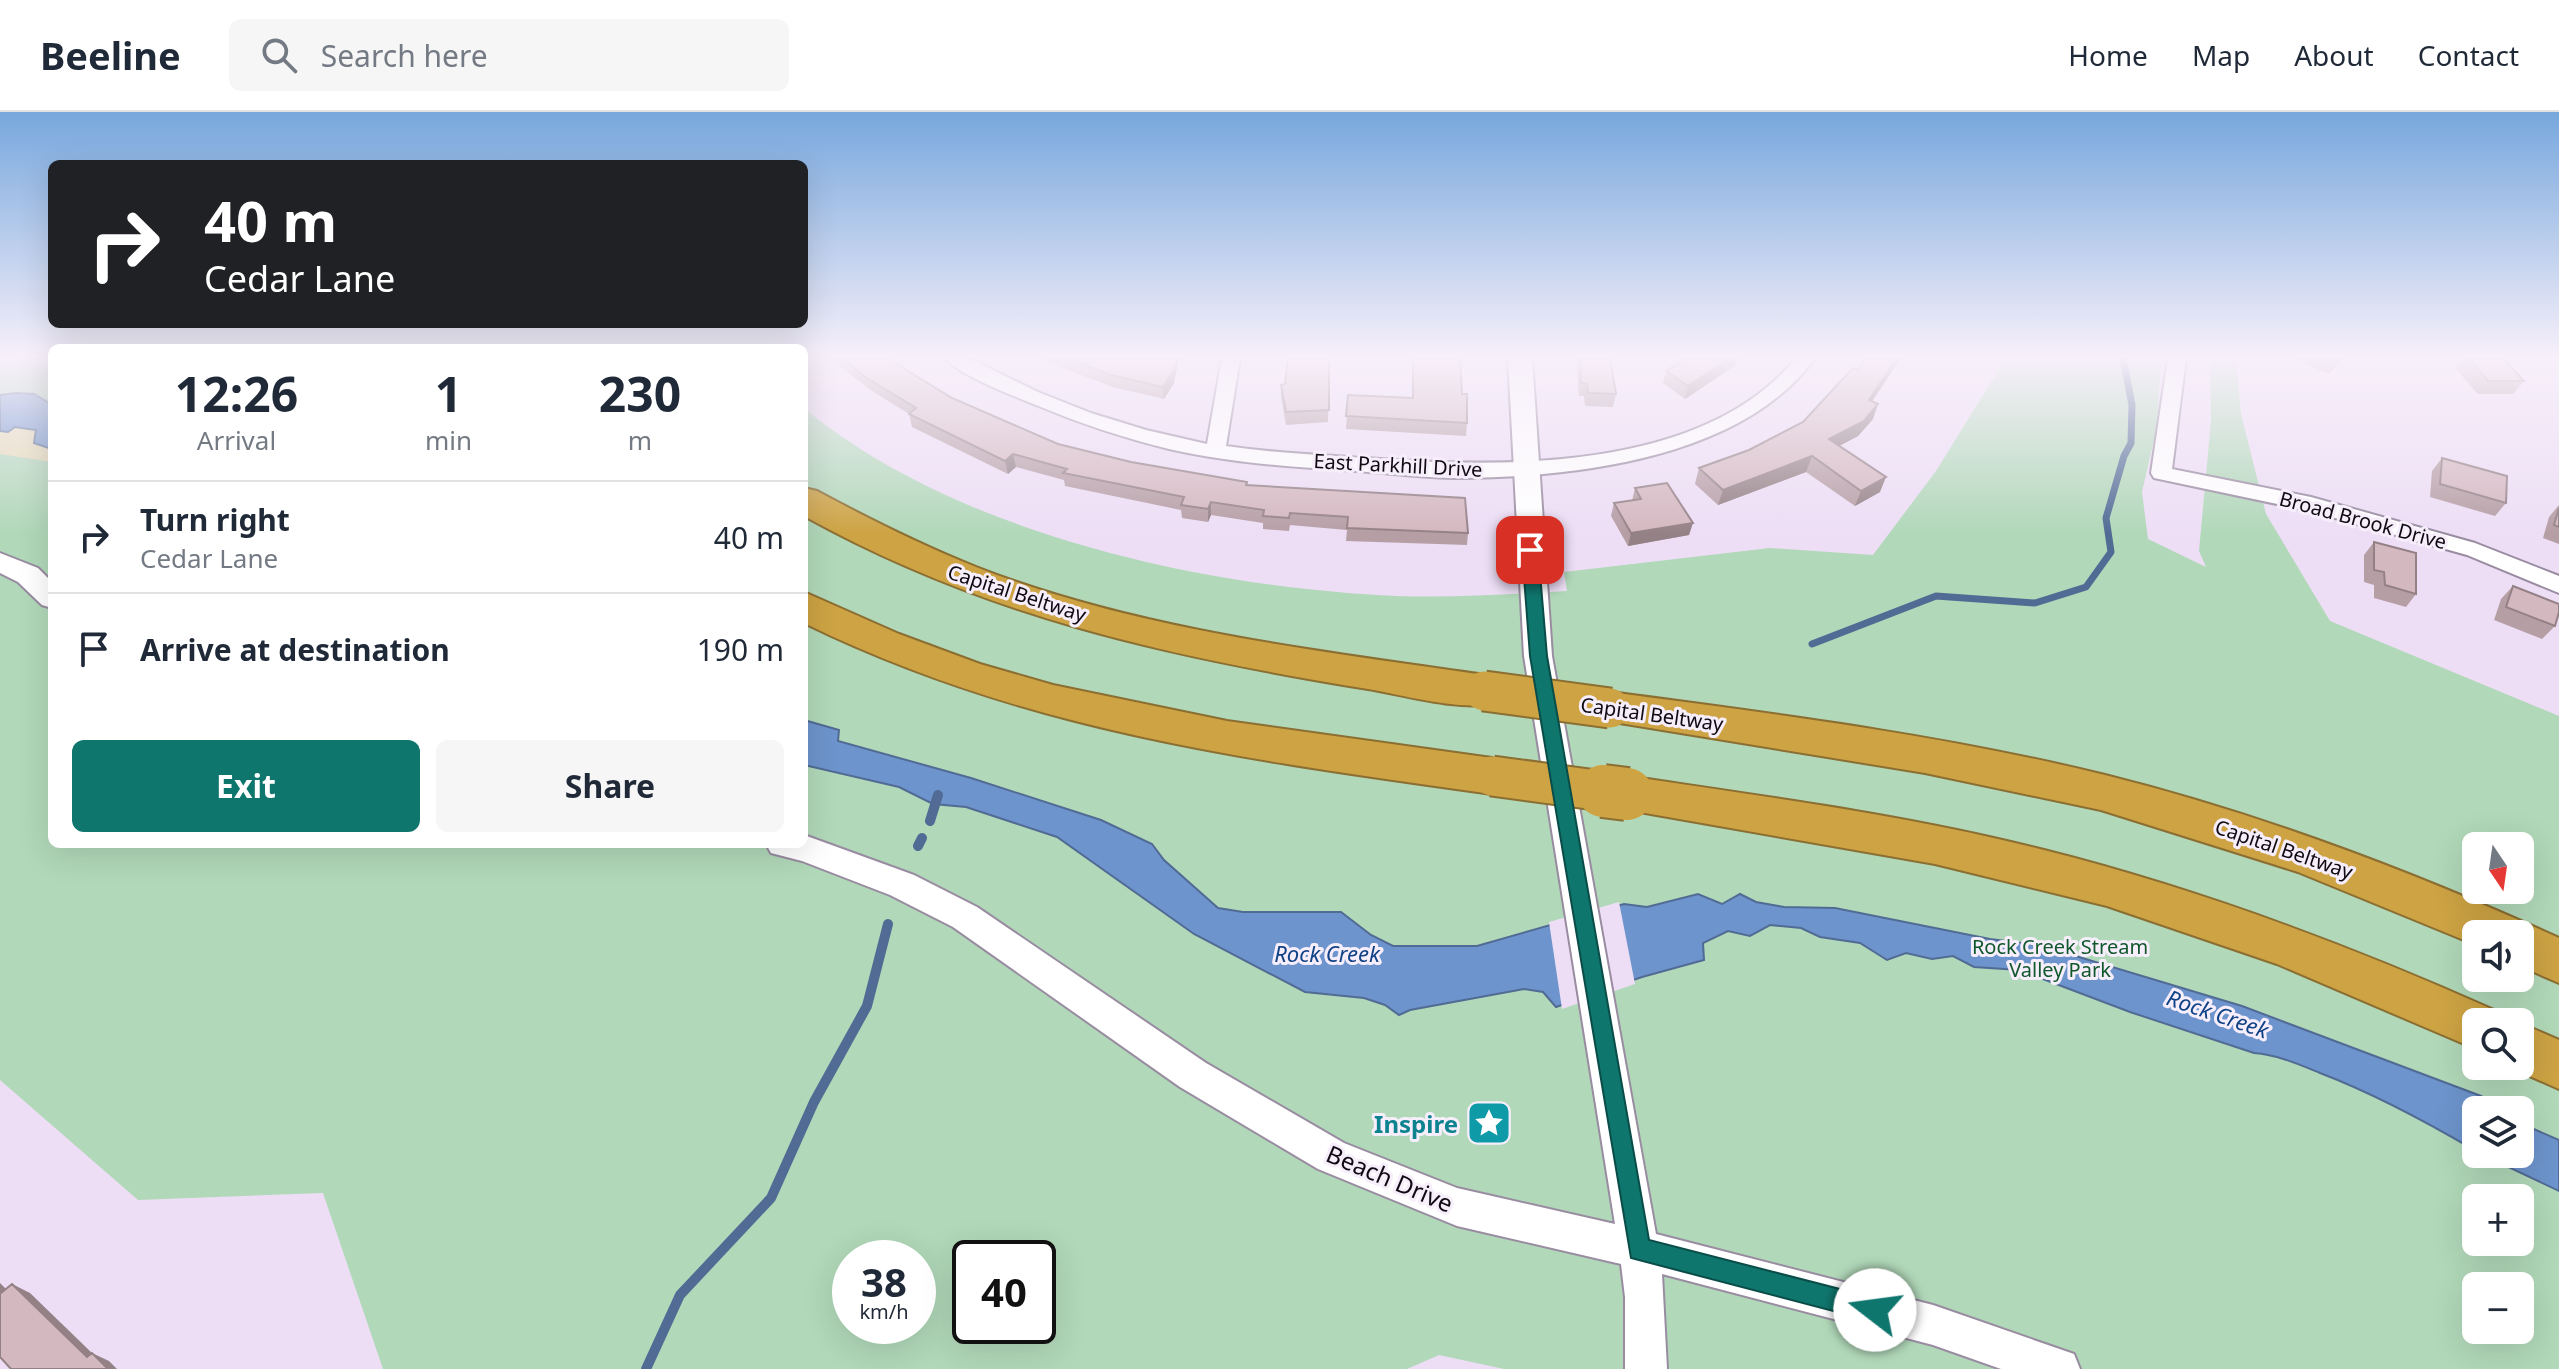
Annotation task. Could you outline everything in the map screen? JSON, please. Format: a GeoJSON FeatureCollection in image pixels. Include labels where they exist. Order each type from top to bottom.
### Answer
{"type":"FeatureCollection","features":[{"type":"Feature","properties":{"kind":"highway","name":"Capital Beltway"},"geometry":{"type":"LineString","coordinates":[[808,502],[910,557],[1001,591],[1171,638],[1289,661],[1811,735],[1949,759],[2122,797],[2287,847],[2470,920]]}},
{"type":"Feature","properties":{"kind":"highway"},"geometry":{"type":"LineString","coordinates":[[808,608],[841,626],[935,666],[1031,696],[1150,725],[1826,824],[1980,854],[2127,892],[2276,942],[2462,1019]]}},
{"type":"Feature","properties":{"kind":"highway"},"geometry":{"type":"LineString","coordinates":[[2534,949],[2559,961]]}},
{"type":"Feature","properties":{"kind":"highway"},"geometry":{"type":"LineString","coordinates":[[2534,1053],[2559,1065]]}},
{"type":"Feature","properties":{"kind":"street","name":"East Parkhill Drive"},"geometry":{"type":"LineString","coordinates":[[1085,417],[1124,430],[1216,450],[1302,460],[1471,472],[1575,463],[1684,439],[1737,417]]}},
{"type":"Feature","properties":{"kind":"street"},"geometry":{"type":"LineString","coordinates":[[1216,450],[1221,417]]}},
{"type":"Feature","properties":{"kind":"street"},"geometry":{"type":"LineString","coordinates":[[1522,417],[1536,633],[1562,804],[1639,1249],[1645,1297],[1646,1369]]}},
{"type":"Feature","properties":{"kind":"street","name":"Broad Brook Drive"},"geometry":{"type":"LineString","coordinates":[[2169,417],[2161,473],[2311,504],[2475,550],[2559,585]]}},
{"type":"Feature","properties":{"kind":"street"},"geometry":{"type":"LineString","coordinates":[[0,562],[28,575],[48,594]]}},
{"type":"Feature","properties":{"kind":"street","name":"Beach Drive"},"geometry":{"type":"LineString","coordinates":[[805,848],[902,885],[965,917],[1193,1075],[1331,1156],[1457,1207],[1639,1249],[1933,1325],[2059,1369]]}},
{"type":"Feature","properties":{"kind":"green space","name":"Rock Creek Stream Valley Park"},"geometry":{"type":"Polygon","coordinates":[[[0,417],[48,417],[48,848],[808,848],[808,417],[816,417],[865,452],[933,489],[1007,520],[1085,546],[1244,581],[1323,591],[1440,596],[1567,591],[1564,572],[1770,548],[1873,555],[1936,471],[1970,417],[2158,417],[2142,492],[2148,539],[2206,567],[2199,551],[2211,417],[2242,417],[2266,514],[2330,621],[2559,716],[2559,1369],[1504,1369],[1439,1355],[1407,1369],[383,1369],[323,1193],[138,1200],[0,1080],[0,417]]]}},
{"type":"Feature","properties":{"kind":"sand"},"geometry":{"type":"Polygon","coordinates":[[[15,427],[37,430],[34,443],[48,448],[48,461],[0,454],[0,431],[8,432],[15,427]]]}},
{"type":"Feature","properties":{"kind":"water"},"geometry":{"type":"Polygon","coordinates":[[[0,417],[48,417],[48,448],[34,443],[36,430],[15,427],[8,432],[0,431],[0,417]]]}},
{"type":"Feature","properties":{"kind":"water","name":"Rock Creek"},"geometry":{"type":"Polygon","coordinates":[[[808,721],[839,730],[838,741],[971,778],[1101,820],[1152,844],[1164,860],[1218,908],[1243,912],[1341,912],[1371,935],[1393,946],[1477,946],[1624,904],[1647,907],[1698,894],[1722,904],[1740,894],[1756,902],[1784,907],[1835,908],[1990,939],[2039,945],[2242,1006],[2481,1096],[2462,1096],[2462,1143],[2380,1099],[2304,1066],[2254,1053],[2130,1012],[2019,970],[1974,967],[1953,956],[1932,959],[1906,953],[1887,960],[1860,943],[1820,937],[1801,928],[1770,925],[1750,936],[1728,931],[1703,943],[1704,960],[1642,977],[1556,1007],[1543,992],[1524,989],[1410,1010],[1399,1015],[1385,1005],[1364,998],[1305,992],[1194,934],[1057,837],[966,807],[933,804],[899,787],[808,766],[808,721]]]}},
{"type":"Feature","properties":{"kind":"water"},"geometry":{"type":"Polygon","coordinates":[[[2534,1129],[2559,1140],[2559,1191],[2511,1168],[2534,1168],[2534,1129]]]}},
{"type":"Feature","properties":{"kind":"pier"},"geometry":{"type":"Polygon","coordinates":[[[1619,902],[1635,984],[1562,1009],[1549,922],[1619,902]]]}},
{"type":"Feature","properties":{"kind":"building"},"geometry":{"type":"Polygon","coordinates":[[[914,417],[995,417],[1058,444],[1131,462],[1247,482],[1246,485],[1465,498],[1468,533],[1347,528],[1348,517],[1290,513],[1289,518],[1263,516],[1264,510],[1211,502],[1208,509],[1181,505],[1184,497],[1063,473],[1067,469],[1013,454],[1005,461],[914,417]]]}},
{"type":"Feature","properties":{"kind":"building"},"geometry":{"type":"Polygon","coordinates":[[[1357,417],[1467,417],[1467,423],[1357,417]]]}},
{"type":"Feature","properties":{"kind":"building"},"geometry":{"type":"Polygon","coordinates":[[[1808,417],[1868,417],[1829,439],[1886,477],[1861,491],[1812,456],[1723,490],[1699,468],[1749,450],[1808,417]]]}},
{"type":"Feature","properties":{"kind":"building"},"geometry":{"type":"Polygon","coordinates":[[[2442,458],[2507,476],[2506,503],[2440,484],[2442,458]]]}},
{"type":"Feature","properties":{"kind":"building"},"geometry":{"type":"Polygon","coordinates":[[[1667,483],[1693,523],[1631,533],[1614,503],[1641,499],[1635,488],[1667,483]]]}},
{"type":"Feature","properties":{"kind":"building"},"geometry":{"type":"Polygon","coordinates":[[[2559,508],[2559,527],[2554,525],[2559,508]]]}},
{"type":"Feature","properties":{"kind":"building"},"geometry":{"type":"Polygon","coordinates":[[[2374,542],[2416,553],[2416,594],[2385,585],[2384,572],[2374,570],[2374,542]]]}},
{"type":"Feature","properties":{"kind":"building"},"geometry":{"type":"Polygon","coordinates":[[[2513,586],[2559,604],[2555,626],[2506,607],[2513,586]]]}},
{"type":"Feature","properties":{"kind":"building"},"geometry":{"type":"Polygon","coordinates":[[[12,1284],[87,1357],[92,1353],[108,1369],[11,1369],[0,1357],[0,1292],[12,1284]]]}},
{"type":"Feature","properties":{"kind":"waterway"},"geometry":{"type":"LineString","coordinates":[[1812,644],[1936,596],[2035,603],[2086,587],[2111,552],[2106,518],[2124,456],[2131,443],[2132,417]]}},
{"type":"Feature","properties":{"kind":"waterway"},"geometry":{"type":"LineString","coordinates":[[930,821],[938,795]]}},
{"type":"Feature","properties":{"kind":"waterway"},"geometry":{"type":"LineString","coordinates":[[918,846],[922,838]]}},
{"type":"Feature","properties":{"kind":"waterway"},"geometry":{"type":"LineString","coordinates":[[646,1369],[680,1295],[771,1198],[814,1102],[867,1006],[888,924]]}},
{"type":"Feature","properties":{"kind":"place","name":"Inspire"},"geometry":{"type":"Point","coordinates":[1489,1123]}},
{"type":"Feature","properties":{"kind":"route"},"geometry":{"type":"LineString","coordinates":[[1530,550],[1538,656],[1639,1249],[1875,1310]]}}]}
